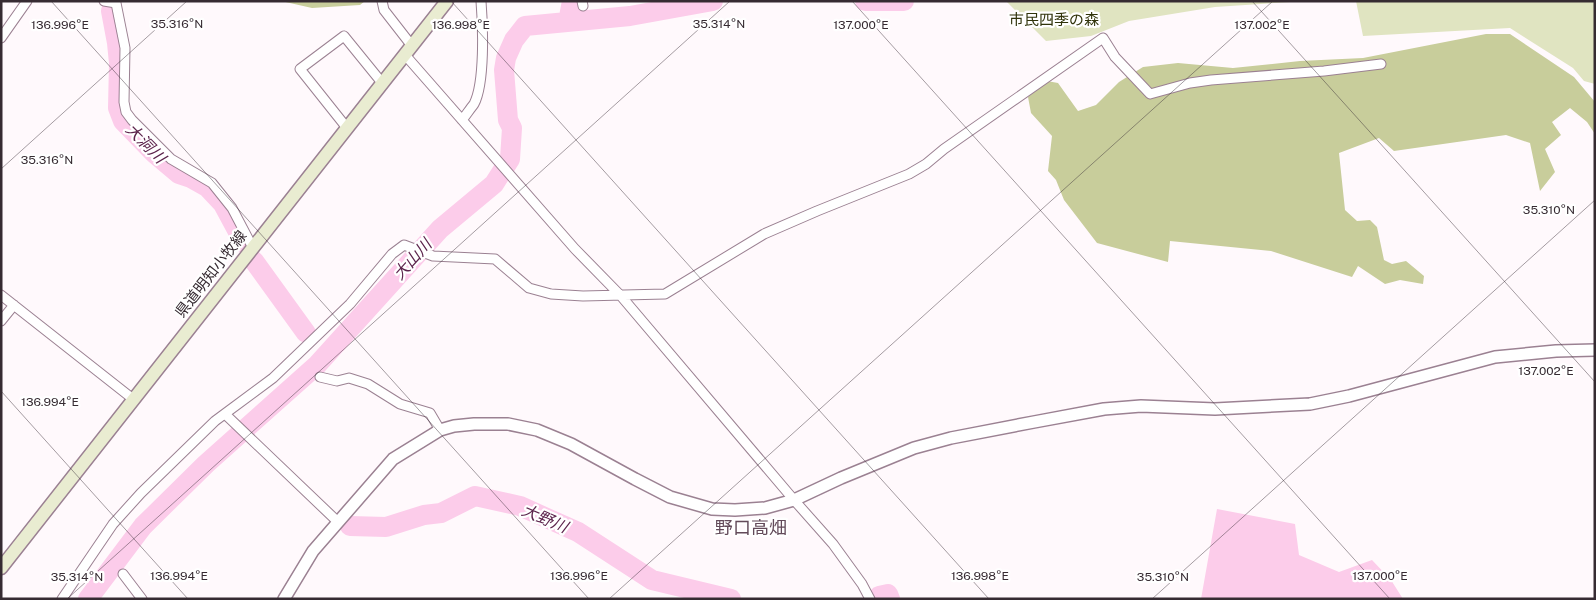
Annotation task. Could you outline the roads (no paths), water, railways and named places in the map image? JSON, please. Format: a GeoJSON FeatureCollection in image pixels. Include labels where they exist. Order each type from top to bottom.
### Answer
{"type":"FeatureCollection","features":[{"type":"Feature","properties":{"kind":"main road","name":"県道明知小牧線"},"geometry":{"type":"LineString","coordinates":[[1,568],[447,1]]}},
{"type":"Feature","properties":{"kind":"street"},"geometry":{"type":"LineString","coordinates":[[1,38],[27,1]]}},
{"type":"Feature","properties":{"kind":"street"},"geometry":{"type":"LineString","coordinates":[[104,1],[116,2],[125,48],[124,102],[126,112],[171,159],[212,183],[232,208],[253,248]]}},
{"type":"Feature","properties":{"kind":"street"},"geometry":{"type":"LineString","coordinates":[[382,1],[384,10],[409,51],[462,120],[575,249],[621,296],[794,500],[834,544],[862,584],[870,599]]}},
{"type":"Feature","properties":{"kind":"street"},"geometry":{"type":"LineString","coordinates":[[462,120],[474,103],[480,83],[482,17],[480,1]]}},
{"type":"Feature","properties":{"kind":"street"},"geometry":{"type":"LineString","coordinates":[[347,128],[300,69],[344,36],[383,84]]}},
{"type":"Feature","properties":{"kind":"street"},"geometry":{"type":"LineString","coordinates":[[62,599],[113,524],[140,493],[200,435],[228,417],[273,378],[350,304],[392,254],[404,245],[428,255],[495,259],[530,288],[551,294],[621,296],[665,294],[764,234],[817,210],[909,174],[926,164],[952,143],[1102,38],[1115,57],[1150,94],[1190,83],[1211,80],[1324,71],[1381,64]]}},
{"type":"Feature","properties":{"kind":"street"},"geometry":{"type":"LineString","coordinates":[[1,295],[133,399]]}},
{"type":"Feature","properties":{"kind":"street"},"geometry":{"type":"LineString","coordinates":[[1,320],[14,305]]}},
{"type":"Feature","properties":{"kind":"street"},"geometry":{"type":"LineString","coordinates":[[284,599],[313,551],[393,459],[440,430],[474,424],[508,424],[537,430],[571,444],[670,496],[712,509],[765,508],[794,500],[840,478],[914,448],[951,438],[1034,422],[1104,409],[1141,406],[1214,409],[1310,404],[1349,396],[1495,357],[1548,351],[1595,350]]}},
{"type":"Feature","properties":{"kind":"street"},"geometry":{"type":"LineString","coordinates":[[320,378],[337,381],[349,378],[368,384],[400,404],[430,413],[440,430]]}},
{"type":"Feature","properties":{"kind":"street"},"geometry":{"type":"LineString","coordinates":[[228,417],[338,522]]}},
{"type":"Feature","properties":{"kind":"street"},"geometry":{"type":"LineString","coordinates":[[123,574],[142,599]]}},
{"type":"Feature","properties":{"kind":"waterway"},"geometry":{"type":"LineString","coordinates":[[568,22],[572,1]]}},
{"type":"Feature","properties":{"kind":"waterway","name":"大山川"},"geometry":{"type":"LineString","coordinates":[[88,599],[143,526],[206,464],[317,365],[440,229],[494,184],[510,159],[512,128],[508,120],[504,70],[506,58],[514,40],[525,26],[630,16],[713,1]]}},
{"type":"Feature","properties":{"kind":"waterway","name":"大山川"},"geometry":{"type":"LineString","coordinates":[[865,1],[904,1]]}},
{"type":"Feature","properties":{"kind":"waterway","name":"大洞川"},"geometry":{"type":"LineString","coordinates":[[111,11],[119,63],[118,108],[123,121],[154,153],[179,174],[207,187],[223,204],[244,243]]}},
{"type":"Feature","properties":{"kind":"waterway","name":"大洞川"},"geometry":{"type":"LineString","coordinates":[[254,261],[306,333]]}},
{"type":"Feature","properties":{"kind":"waterway","name":"大野川"},"geometry":{"type":"LineString","coordinates":[[350,526],[386,527],[424,515],[441,513],[475,496],[520,506],[578,532],[652,580],[731,599]]}},
{"type":"Feature","properties":{"kind":"waterway","name":"大野川"},"geometry":{"type":"LineString","coordinates":[[879,596],[888,594],[890,599]]}},
{"type":"Feature","properties":{"kind":"district","name":"野口高畑"},"geometry":{"type":"Point","coordinates":[751,528]}},
{"type":"Feature","properties":{"kind":"park label","name":"市民四季の森"},"geometry":{"type":"Point","coordinates":[1054,20]}}]}
